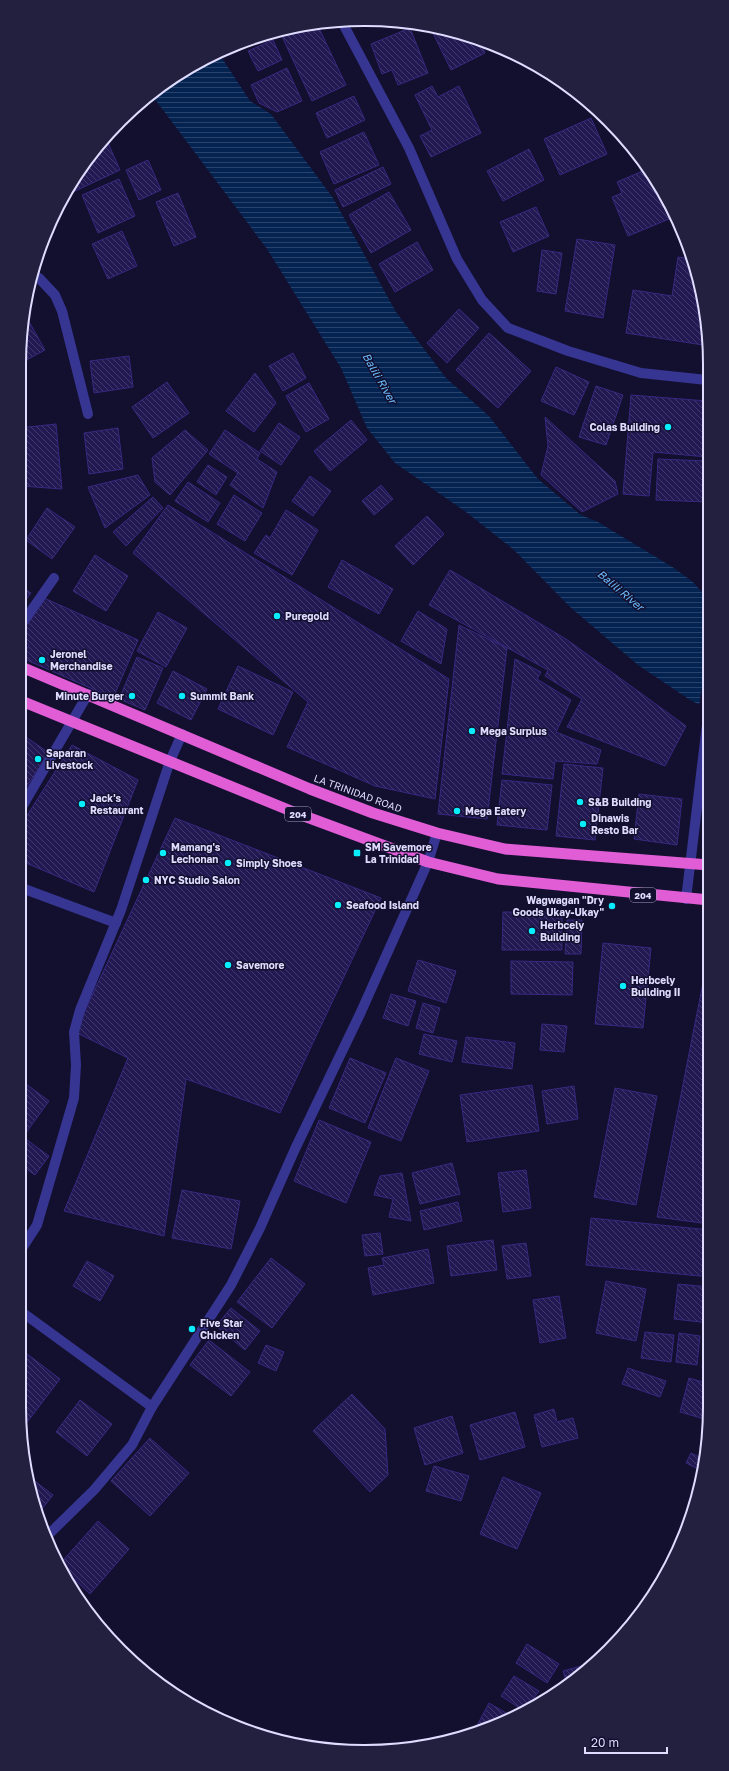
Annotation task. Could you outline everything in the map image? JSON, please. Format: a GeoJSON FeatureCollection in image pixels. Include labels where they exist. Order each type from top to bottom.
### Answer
{"type":"FeatureCollection","features":[{"type":"Feature","properties":{"kind":"highway","name":"LA TRINIDAD ROAD"},"geometry":{"type":"LineString","coordinates":[[26,669],[352,805],[437,833],[505,849],[703,864]]}},
{"type":"Feature","properties":{"kind":"highway","name":"204"},"geometry":{"type":"LineString","coordinates":[[26,703],[356,836],[428,862],[498,879],[703,900]]}},
{"type":"Feature","properties":{"kind":"street"},"geometry":{"type":"LineString","coordinates":[[345,27],[409,148],[457,259],[482,300],[508,328],[568,351],[641,373],[703,380]]}},
{"type":"Feature","properties":{"kind":"street"},"geometry":{"type":"LineString","coordinates":[[38,277],[55,294],[62,311],[88,414]]}},
{"type":"Feature","properties":{"kind":"street"},"geometry":{"type":"LineString","coordinates":[[26,618],[54,578]]}},
{"type":"Feature","properties":{"kind":"street"},"geometry":{"type":"LineString","coordinates":[[26,800],[88,694]]}},
{"type":"Feature","properties":{"kind":"street"},"geometry":{"type":"LineString","coordinates":[[26,1242],[37,1225],[67,1127],[74,1098],[76,1065],[75,1026],[80,1010],[116,923],[170,760],[182,734]]}},
{"type":"Feature","properties":{"kind":"street"},"geometry":{"type":"LineString","coordinates":[[686,899],[703,754]]}},
{"type":"Feature","properties":{"kind":"street"},"geometry":{"type":"LineString","coordinates":[[51,1532],[94,1490],[132,1445],[152,1407],[231,1285],[260,1228],[295,1149],[360,1014],[428,862],[437,833]]}},
{"type":"Feature","properties":{"kind":"street"},"geometry":{"type":"LineString","coordinates":[[26,890],[116,923]]}},
{"type":"Feature","properties":{"kind":"street"},"geometry":{"type":"LineString","coordinates":[[26,1316],[152,1407]]}},
{"type":"Feature","properties":{"kind":"water","name":"Balili River"},"geometry":{"type":"Polygon","coordinates":[[[222,58],[250,101],[271,114],[333,198],[396,312],[446,378],[489,416],[538,479],[581,515],[598,522],[674,568],[693,582],[703,593],[703,706],[690,700],[638,665],[570,607],[514,550],[466,512],[395,463],[367,428],[341,368],[267,249],[155,99],[195,71],[222,58]]]}},
{"type":"Feature","properties":{"kind":"pier"},"geometry":{"type":"Polygon","coordinates":[[[703,679],[703,709],[699,707],[703,679]]]}},
{"type":"Feature","properties":{"kind":"building"},"geometry":{"type":"Polygon","coordinates":[[[319,29],[346,85],[312,101],[282,37],[319,29]]]}},
{"type":"Feature","properties":{"kind":"building"},"geometry":{"type":"Polygon","coordinates":[[[408,29],[411,29],[428,73],[398,85],[392,70],[382,74],[371,44],[408,29]]]}},
{"type":"Feature","properties":{"kind":"building"},"geometry":{"type":"Polygon","coordinates":[[[433,34],[473,44],[482,48],[485,53],[451,70],[433,34]]]}},
{"type":"Feature","properties":{"kind":"building"},"geometry":{"type":"Polygon","coordinates":[[[273,40],[282,60],[258,71],[248,51],[273,40]]]}},
{"type":"Feature","properties":{"kind":"building"},"geometry":{"type":"Polygon","coordinates":[[[287,68],[302,101],[277,112],[259,103],[251,85],[287,68]]]}},
{"type":"Feature","properties":{"kind":"building"},"geometry":{"type":"Polygon","coordinates":[[[432,86],[438,97],[459,86],[481,133],[431,157],[420,136],[432,130],[415,95],[432,86]]]}},
{"type":"Feature","properties":{"kind":"building"},"geometry":{"type":"Polygon","coordinates":[[[354,96],[365,120],[327,138],[316,113],[354,96]]]}},
{"type":"Feature","properties":{"kind":"building"},"geometry":{"type":"Polygon","coordinates":[[[591,118],[607,154],[560,175],[544,139],[591,118]]]}},
{"type":"Feature","properties":{"kind":"building"},"geometry":{"type":"Polygon","coordinates":[[[364,132],[379,165],[334,184],[320,152],[364,132]]]}},
{"type":"Feature","properties":{"kind":"building"},"geometry":{"type":"Polygon","coordinates":[[[108,143],[120,170],[73,192],[83,176],[108,143]]]}},
{"type":"Feature","properties":{"kind":"building"},"geometry":{"type":"Polygon","coordinates":[[[529,149],[544,180],[503,201],[487,171],[529,149]]]}},
{"type":"Feature","properties":{"kind":"building"},"geometry":{"type":"Polygon","coordinates":[[[148,160],[161,190],[139,200],[126,170],[148,160]]]}},
{"type":"Feature","properties":{"kind":"building"},"geometry":{"type":"Polygon","coordinates":[[[383,167],[391,184],[343,207],[335,190],[383,167]]]}},
{"type":"Feature","properties":{"kind":"building"},"geometry":{"type":"Polygon","coordinates":[[[642,171],[658,195],[670,219],[628,236],[612,197],[622,193],[617,182],[642,171]]]}},
{"type":"Feature","properties":{"kind":"building"},"geometry":{"type":"Polygon","coordinates":[[[119,179],[135,216],[98,233],[82,195],[119,179]]]}},
{"type":"Feature","properties":{"kind":"building"},"geometry":{"type":"Polygon","coordinates":[[[389,192],[411,230],[371,253],[349,215],[389,192]]]}},
{"type":"Feature","properties":{"kind":"building"},"geometry":{"type":"Polygon","coordinates":[[[178,193],[196,237],[174,246],[156,202],[178,193]]]}},
{"type":"Feature","properties":{"kind":"building"},"geometry":{"type":"Polygon","coordinates":[[[536,207],[549,236],[513,252],[500,222],[536,207]]]}},
{"type":"Feature","properties":{"kind":"building"},"geometry":{"type":"Polygon","coordinates":[[[122,231],[137,266],[108,279],[92,244],[122,231]]]}},
{"type":"Feature","properties":{"kind":"building"},"geometry":{"type":"Polygon","coordinates":[[[577,239],[615,245],[603,318],[565,311],[577,239]]]}},
{"type":"Feature","properties":{"kind":"building"},"geometry":{"type":"Polygon","coordinates":[[[417,242],[433,270],[395,292],[379,264],[417,242]]]}},
{"type":"Feature","properties":{"kind":"building"},"geometry":{"type":"Polygon","coordinates":[[[542,250],[562,253],[556,294],[537,291],[542,250]]]}},
{"type":"Feature","properties":{"kind":"building"},"geometry":{"type":"Polygon","coordinates":[[[678,257],[686,258],[696,298],[702,345],[626,333],[633,290],[672,296],[678,257]]]}},
{"type":"Feature","properties":{"kind":"building"},"geometry":{"type":"Polygon","coordinates":[[[459,309],[479,328],[447,363],[427,343],[459,309]]]}},
{"type":"Feature","properties":{"kind":"building"},"geometry":{"type":"Polygon","coordinates":[[[29,321],[45,350],[26,360],[29,321]]]}},
{"type":"Feature","properties":{"kind":"building"},"geometry":{"type":"Polygon","coordinates":[[[489,333],[531,371],[498,408],[456,370],[489,333]]]}},
{"type":"Feature","properties":{"kind":"building"},"geometry":{"type":"Polygon","coordinates":[[[293,353],[306,378],[283,391],[269,366],[293,353]]]}},
{"type":"Feature","properties":{"kind":"building"},"geometry":{"type":"Polygon","coordinates":[[[129,356],[133,387],[94,393],[90,361],[129,356]]]}},
{"type":"Feature","properties":{"kind":"building"},"geometry":{"type":"Polygon","coordinates":[[[556,367],[589,382],[574,415],[541,401],[556,367]]]}},
{"type":"Feature","properties":{"kind":"building"},"geometry":{"type":"Polygon","coordinates":[[[255,373],[276,403],[254,432],[226,411],[255,373]]]}},
{"type":"Feature","properties":{"kind":"building"},"geometry":{"type":"Polygon","coordinates":[[[167,382],[189,413],[153,438],[132,407],[167,382]]]}},
{"type":"Feature","properties":{"kind":"building"},"geometry":{"type":"Polygon","coordinates":[[[309,383],[329,419],[306,432],[286,396],[309,383]]]}},
{"type":"Feature","properties":{"kind":"building"},"geometry":{"type":"Polygon","coordinates":[[[596,386],[623,395],[606,445],[579,437],[596,386]]]}},
{"type":"Feature","properties":{"kind":"building","name":"Colas Building"},"geometry":{"type":"Polygon","coordinates":[[[631,395],[703,401],[703,457],[653,452],[649,496],[623,494],[631,395]]]}},
{"type":"Feature","properties":{"kind":"building"},"geometry":{"type":"Polygon","coordinates":[[[545,417],[615,481],[618,494],[582,512],[541,475],[548,446],[545,417]]]}},
{"type":"Feature","properties":{"kind":"building"},"geometry":{"type":"Polygon","coordinates":[[[351,420],[367,440],[330,471],[314,451],[351,420]]]}},
{"type":"Feature","properties":{"kind":"building"},"geometry":{"type":"Polygon","coordinates":[[[279,423],[300,437],[281,465],[260,451],[279,423]]]}},
{"type":"Feature","properties":{"kind":"building"},"geometry":{"type":"Polygon","coordinates":[[[56,424],[62,489],[26,486],[26,427],[56,424]]]}},
{"type":"Feature","properties":{"kind":"building"},"geometry":{"type":"Polygon","coordinates":[[[118,428],[123,469],[89,474],[84,433],[118,428]]]}},
{"type":"Feature","properties":{"kind":"building"},"geometry":{"type":"Polygon","coordinates":[[[185,430],[208,450],[170,495],[155,482],[152,458],[185,430]]]}},
{"type":"Feature","properties":{"kind":"building"},"geometry":{"type":"Polygon","coordinates":[[[225,430],[260,453],[257,459],[277,472],[263,508],[230,485],[238,473],[209,454],[225,430]]]}},
{"type":"Feature","properties":{"kind":"building"},"geometry":{"type":"Polygon","coordinates":[[[658,459],[703,461],[703,502],[656,500],[658,459]]]}},
{"type":"Feature","properties":{"kind":"building"},"geometry":{"type":"Polygon","coordinates":[[[208,465],[227,477],[216,495],[197,482],[208,465]]]}},
{"type":"Feature","properties":{"kind":"building"},"geometry":{"type":"Polygon","coordinates":[[[138,475],[150,495],[105,528],[88,487],[138,475]]]}},
{"type":"Feature","properties":{"kind":"building"},"geometry":{"type":"Polygon","coordinates":[[[310,476],[331,491],[313,516],[292,501],[310,476]]]}},
{"type":"Feature","properties":{"kind":"building"},"geometry":{"type":"Polygon","coordinates":[[[188,482],[220,503],[208,522],[175,501],[188,482]]]}},
{"type":"Feature","properties":{"kind":"building"},"geometry":{"type":"Polygon","coordinates":[[[381,485],[393,499],[374,515],[362,501],[381,485]]]}},
{"type":"Feature","properties":{"kind":"building"},"geometry":{"type":"Polygon","coordinates":[[[234,495],[262,513],[245,541],[217,524],[234,495]]]}},
{"type":"Feature","properties":{"kind":"building"},"geometry":{"type":"Polygon","coordinates":[[[153,497],[163,508],[126,546],[113,532],[153,497]]]}},
{"type":"Feature","properties":{"kind":"building","name":"Puregold"},"geometry":{"type":"Polygon","coordinates":[[[168,505],[449,679],[435,799],[375,786],[287,747],[308,702],[133,553],[168,505]]]}},
{"type":"Feature","properties":{"kind":"building"},"geometry":{"type":"Polygon","coordinates":[[[47,508],[75,527],[52,559],[26,540],[47,508]]]}},
{"type":"Feature","properties":{"kind":"building"},"geometry":{"type":"Polygon","coordinates":[[[286,510],[318,530],[292,575],[254,553],[266,535],[270,538],[286,510]]]}},
{"type":"Feature","properties":{"kind":"building"},"geometry":{"type":"Polygon","coordinates":[[[427,516],[444,534],[413,565],[395,546],[427,516]]]}},
{"type":"Feature","properties":{"kind":"building"},"geometry":{"type":"Polygon","coordinates":[[[95,555],[128,576],[106,611],[73,591],[95,555]]]}},
{"type":"Feature","properties":{"kind":"building"},"geometry":{"type":"Polygon","coordinates":[[[342,560],[393,589],[379,614],[328,587],[342,560]]]}},
{"type":"Feature","properties":{"kind":"building"},"geometry":{"type":"Polygon","coordinates":[[[450,570],[566,639],[686,726],[665,766],[567,727],[582,699],[545,676],[548,670],[429,605],[450,570]]]}},
{"type":"Feature","properties":{"kind":"building"},"geometry":{"type":"Polygon","coordinates":[[[26,590],[31,593],[26,600],[26,590]]]}},
{"type":"Feature","properties":{"kind":"building"},"geometry":{"type":"Polygon","coordinates":[[[44,598],[138,640],[113,698],[26,660],[26,651],[29,645],[26,643],[26,625],[44,598]]]}},
{"type":"Feature","properties":{"kind":"building"},"geometry":{"type":"Polygon","coordinates":[[[418,611],[447,629],[441,664],[401,641],[418,611]]]}},
{"type":"Feature","properties":{"kind":"building"},"geometry":{"type":"Polygon","coordinates":[[[158,612],[187,628],[166,667],[137,651],[158,612]]]}},
{"type":"Feature","properties":{"kind":"building","name":"Mega Surplus"},"geometry":{"type":"Polygon","coordinates":[[[459,625],[507,648],[487,819],[438,814],[459,625]]]}},
{"type":"Feature","properties":{"kind":"building"},"geometry":{"type":"Polygon","coordinates":[[[137,657],[163,668],[145,710],[119,699],[137,657]]]}},
{"type":"Feature","properties":{"kind":"building"},"geometry":{"type":"Polygon","coordinates":[[[515,659],[541,672],[537,679],[571,700],[556,732],[601,750],[597,764],[555,761],[553,779],[502,774],[515,659]]]}},
{"type":"Feature","properties":{"kind":"building"},"geometry":{"type":"Polygon","coordinates":[[[238,666],[293,692],[273,735],[218,709],[238,666]]]}},
{"type":"Feature","properties":{"kind":"building","name":"Summit Bank"},"geometry":{"type":"Polygon","coordinates":[[[173,671],[207,689],[191,720],[157,703],[173,671]]]}},
{"type":"Feature","properties":{"kind":"building"},"geometry":{"type":"Polygon","coordinates":[[[26,737],[49,753],[26,788],[26,737]]]}},
{"type":"Feature","properties":{"kind":"building","name":"Jack's Restaurant"},"geometry":{"type":"Polygon","coordinates":[[[72,745],[138,780],[94,892],[26,863],[26,817],[72,745]]]}},
{"type":"Feature","properties":{"kind":"building","name":"S&B Building"},"geometry":{"type":"Polygon","coordinates":[[[564,764],[603,768],[595,840],[556,836],[564,764]]]}},
{"type":"Feature","properties":{"kind":"building"},"geometry":{"type":"Polygon","coordinates":[[[502,780],[552,785],[547,830],[497,825],[502,780]]]}},
{"type":"Feature","properties":{"kind":"building"},"geometry":{"type":"Polygon","coordinates":[[[639,794],[682,799],[677,845],[634,839],[639,794]]]}},
{"type":"Feature","properties":{"kind":"building","name":"Savemore"},"geometry":{"type":"Polygon","coordinates":[[[175,818],[381,898],[280,1113],[186,1079],[164,1236],[64,1211],[128,1058],[75,1032],[175,818]]]}},
{"type":"Feature","properties":{"kind":"building","name":"Herbcely Building"},"geometry":{"type":"Polygon","coordinates":[[[503,912],[562,912],[562,950],[502,950],[503,912]]]}},
{"type":"Feature","properties":{"kind":"building"},"geometry":{"type":"Polygon","coordinates":[[[567,920],[582,920],[581,954],[565,954],[567,920]]]}},
{"type":"Feature","properties":{"kind":"building","name":"Herbcely Building II"},"geometry":{"type":"Polygon","coordinates":[[[603,943],[651,948],[643,1028],[595,1024],[603,943]]]}},
{"type":"Feature","properties":{"kind":"building"},"geometry":{"type":"Polygon","coordinates":[[[418,960],[456,971],[446,1003],[408,991],[418,960]]]}},
{"type":"Feature","properties":{"kind":"building"},"geometry":{"type":"Polygon","coordinates":[[[511,961],[573,962],[572,995],[511,994],[511,961]]]}},
{"type":"Feature","properties":{"kind":"building"},"geometry":{"type":"Polygon","coordinates":[[[703,983],[703,1223],[657,1217],[703,983]]]}},
{"type":"Feature","properties":{"kind":"building"},"geometry":{"type":"Polygon","coordinates":[[[391,994],[416,1001],[408,1026],[383,1018],[391,994]]]}},
{"type":"Feature","properties":{"kind":"building"},"geometry":{"type":"Polygon","coordinates":[[[423,1003],[440,1008],[433,1033],[416,1028],[423,1003]]]}},
{"type":"Feature","properties":{"kind":"building"},"geometry":{"type":"Polygon","coordinates":[[[542,1024],[567,1026],[564,1052],[540,1050],[542,1024]]]}},
{"type":"Feature","properties":{"kind":"building"},"geometry":{"type":"Polygon","coordinates":[[[424,1034],[457,1041],[452,1062],[419,1054],[424,1034]]]}},
{"type":"Feature","properties":{"kind":"building"},"geometry":{"type":"Polygon","coordinates":[[[466,1037],[515,1043],[512,1069],[462,1062],[466,1037]]]}},
{"type":"Feature","properties":{"kind":"building"},"geometry":{"type":"Polygon","coordinates":[[[350,1058],[386,1073],[365,1123],[329,1108],[350,1058]]]}},
{"type":"Feature","properties":{"kind":"building"},"geometry":{"type":"Polygon","coordinates":[[[396,1058],[429,1071],[401,1141],[368,1128],[396,1058]]]}},
{"type":"Feature","properties":{"kind":"building"},"geometry":{"type":"Polygon","coordinates":[[[26,1084],[49,1101],[26,1133],[26,1084]]]}},
{"type":"Feature","properties":{"kind":"building"},"geometry":{"type":"Polygon","coordinates":[[[532,1085],[539,1131],[467,1142],[460,1095],[532,1085]]]}},
{"type":"Feature","properties":{"kind":"building"},"geometry":{"type":"Polygon","coordinates":[[[574,1086],[578,1119],[547,1124],[542,1091],[574,1086]]]}},
{"type":"Feature","properties":{"kind":"building"},"geometry":{"type":"Polygon","coordinates":[[[615,1088],[657,1096],[636,1205],[594,1197],[615,1088]]]}},
{"type":"Feature","properties":{"kind":"building"},"geometry":{"type":"Polygon","coordinates":[[[319,1120],[371,1142],[346,1203],[294,1181],[319,1120]]]}},
{"type":"Feature","properties":{"kind":"building"},"geometry":{"type":"Polygon","coordinates":[[[26,1139],[49,1156],[35,1175],[26,1169],[26,1139]]]}},
{"type":"Feature","properties":{"kind":"building"},"geometry":{"type":"Polygon","coordinates":[[[452,1163],[460,1194],[420,1204],[412,1173],[452,1163]]]}},
{"type":"Feature","properties":{"kind":"building"},"geometry":{"type":"Polygon","coordinates":[[[526,1170],[531,1208],[503,1212],[498,1173],[526,1170]]]}},
{"type":"Feature","properties":{"kind":"building"},"geometry":{"type":"Polygon","coordinates":[[[402,1173],[411,1221],[389,1217],[393,1199],[374,1195],[380,1176],[402,1173]]]}},
{"type":"Feature","properties":{"kind":"building"},"geometry":{"type":"Polygon","coordinates":[[[182,1190],[240,1201],[231,1249],[172,1238],[182,1190]]]}},
{"type":"Feature","properties":{"kind":"building"},"geometry":{"type":"Polygon","coordinates":[[[458,1202],[462,1221],[424,1230],[420,1211],[458,1202]]]}},
{"type":"Feature","properties":{"kind":"building"},"geometry":{"type":"Polygon","coordinates":[[[591,1218],[703,1229],[703,1276],[586,1265],[591,1218]]]}},
{"type":"Feature","properties":{"kind":"building"},"geometry":{"type":"Polygon","coordinates":[[[380,1233],[383,1254],[365,1256],[362,1235],[380,1233]]]}},
{"type":"Feature","properties":{"kind":"building"},"geometry":{"type":"Polygon","coordinates":[[[493,1240],[497,1270],[451,1276],[447,1246],[493,1240]]]}},
{"type":"Feature","properties":{"kind":"building"},"geometry":{"type":"Polygon","coordinates":[[[526,1243],[531,1276],[507,1279],[502,1246],[526,1243]]]}},
{"type":"Feature","properties":{"kind":"building"},"geometry":{"type":"Polygon","coordinates":[[[428,1249],[434,1283],[373,1295],[368,1268],[384,1265],[382,1258],[428,1249]]]}},
{"type":"Feature","properties":{"kind":"building"},"geometry":{"type":"Polygon","coordinates":[[[271,1258],[305,1284],[272,1328],[237,1302],[271,1258]]]}},
{"type":"Feature","properties":{"kind":"building"},"geometry":{"type":"Polygon","coordinates":[[[87,1261],[114,1276],[100,1301],[73,1286],[87,1261]]]}},
{"type":"Feature","properties":{"kind":"building"},"geometry":{"type":"Polygon","coordinates":[[[606,1281],[646,1289],[636,1341],[596,1333],[606,1281]]]}},
{"type":"Feature","properties":{"kind":"building"},"geometry":{"type":"Polygon","coordinates":[[[678,1284],[703,1286],[703,1322],[674,1319],[678,1284]]]}},
{"type":"Feature","properties":{"kind":"building"},"geometry":{"type":"Polygon","coordinates":[[[559,1296],[566,1338],[540,1343],[533,1300],[559,1296]]]}},
{"type":"Feature","properties":{"kind":"building"},"geometry":{"type":"Polygon","coordinates":[[[231,1308],[260,1331],[245,1350],[216,1326],[231,1308]]]}},
{"type":"Feature","properties":{"kind":"building"},"geometry":{"type":"Polygon","coordinates":[[[645,1332],[674,1335],[671,1362],[641,1358],[645,1332]]]}},
{"type":"Feature","properties":{"kind":"building"},"geometry":{"type":"Polygon","coordinates":[[[679,1333],[700,1336],[697,1365],[676,1362],[679,1333]]]}},
{"type":"Feature","properties":{"kind":"building"},"geometry":{"type":"Polygon","coordinates":[[[209,1340],[250,1372],[231,1396],[190,1365],[209,1340]]]}},
{"type":"Feature","properties":{"kind":"building"},"geometry":{"type":"Polygon","coordinates":[[[266,1345],[284,1352],[276,1371],[258,1363],[266,1345]]]}},
{"type":"Feature","properties":{"kind":"building"},"geometry":{"type":"Polygon","coordinates":[[[26,1353],[60,1379],[27,1423],[26,1353]]]}},
{"type":"Feature","properties":{"kind":"building"},"geometry":{"type":"Polygon","coordinates":[[[628,1368],[666,1381],[660,1397],[622,1384],[628,1368]]]}},
{"type":"Feature","properties":{"kind":"building"},"geometry":{"type":"Polygon","coordinates":[[[689,1378],[703,1382],[702,1418],[680,1412],[689,1378]]]}},
{"type":"Feature","properties":{"kind":"building"},"geometry":{"type":"Polygon","coordinates":[[[352,1394],[385,1429],[388,1475],[370,1492],[313,1431],[352,1394]]]}},
{"type":"Feature","properties":{"kind":"building"},"geometry":{"type":"Polygon","coordinates":[[[80,1400],[112,1424],[87,1456],[56,1432],[80,1400]]]}},
{"type":"Feature","properties":{"kind":"building"},"geometry":{"type":"Polygon","coordinates":[[[554,1409],[557,1422],[573,1418],[578,1438],[542,1447],[534,1415],[554,1409]]]}},
{"type":"Feature","properties":{"kind":"building"},"geometry":{"type":"Polygon","coordinates":[[[515,1412],[525,1447],[480,1460],[470,1425],[515,1412]]]}},
{"type":"Feature","properties":{"kind":"building"},"geometry":{"type":"Polygon","coordinates":[[[452,1416],[463,1453],[425,1465],[414,1428],[452,1416]]]}},
{"type":"Feature","properties":{"kind":"building"},"geometry":{"type":"Polygon","coordinates":[[[150,1438],[189,1473],[150,1516],[111,1481],[150,1438]]]}},
{"type":"Feature","properties":{"kind":"building"},"geometry":{"type":"Polygon","coordinates":[[[691,1453],[699,1457],[697,1468],[686,1463],[691,1453]]]}},
{"type":"Feature","properties":{"kind":"building"},"geometry":{"type":"Polygon","coordinates":[[[434,1466],[469,1476],[461,1501],[426,1491],[434,1466]]]}},
{"type":"Feature","properties":{"kind":"building"},"geometry":{"type":"Polygon","coordinates":[[[503,1477],[541,1493],[517,1549],[480,1534],[503,1477]]]}},
{"type":"Feature","properties":{"kind":"building"},"geometry":{"type":"Polygon","coordinates":[[[35,1481],[53,1495],[42,1509],[35,1481]]]}},
{"type":"Feature","properties":{"kind":"building"},"geometry":{"type":"Polygon","coordinates":[[[98,1521],[129,1549],[90,1594],[71,1577],[63,1560],[98,1521]]]}},
{"type":"Feature","properties":{"kind":"building"},"geometry":{"type":"Polygon","coordinates":[[[527,1644],[559,1664],[547,1683],[516,1663],[527,1644]]]}},
{"type":"Feature","properties":{"kind":"building"},"geometry":{"type":"Polygon","coordinates":[[[582,1666],[565,1679],[563,1671],[582,1666]]]}},
{"type":"Feature","properties":{"kind":"building"},"geometry":{"type":"Polygon","coordinates":[[[514,1676],[539,1691],[531,1701],[519,1708],[501,1696],[514,1676]]]}},
{"type":"Feature","properties":{"kind":"building"},"geometry":{"type":"Polygon","coordinates":[[[489,1703],[507,1713],[494,1719],[477,1725],[489,1703]]]}},
{"type":"Feature","properties":{"kind":"place","name":"Colas Building"},"geometry":{"type":"Point","coordinates":[668,427]}},
{"type":"Feature","properties":{"kind":"place","name":"Puregold"},"geometry":{"type":"Point","coordinates":[277,616]}},
{"type":"Feature","properties":{"kind":"place","name":"Jeronel Merchandise"},"geometry":{"type":"Point","coordinates":[42,660]}},
{"type":"Feature","properties":{"kind":"place","name":"Minute Burger"},"geometry":{"type":"Point","coordinates":[132,696]}},
{"type":"Feature","properties":{"kind":"place","name":"Summit Bank"},"geometry":{"type":"Point","coordinates":[182,696]}},
{"type":"Feature","properties":{"kind":"place","name":"Mega Surplus"},"geometry":{"type":"Point","coordinates":[472,731]}},
{"type":"Feature","properties":{"kind":"place","name":"Saparan Livestock"},"geometry":{"type":"Point","coordinates":[38,759]}},
{"type":"Feature","properties":{"kind":"place","name":"S&B Building"},"geometry":{"type":"Point","coordinates":[580,802]}},
{"type":"Feature","properties":{"kind":"place","name":"Jack's Restaurant"},"geometry":{"type":"Point","coordinates":[82,804]}},
{"type":"Feature","properties":{"kind":"place","name":"Mega Eatery"},"geometry":{"type":"Point","coordinates":[457,811]}},
{"type":"Feature","properties":{"kind":"place","name":"Dinawis Resto Bar"},"geometry":{"type":"Point","coordinates":[583,824]}},
{"type":"Feature","properties":{"kind":"place","name":"Mamang's Lechonan"},"geometry":{"type":"Point","coordinates":[163,853]}},
{"type":"Feature","properties":{"kind":"place","name":"SM Savemore La Trinidad"},"geometry":{"type":"Point","coordinates":[357,853]}},
{"type":"Feature","properties":{"kind":"place","name":"Simply Shoes"},"geometry":{"type":"Point","coordinates":[228,863]}},
{"type":"Feature","properties":{"kind":"place","name":"NYC Studio Salon"},"geometry":{"type":"Point","coordinates":[146,880]}},
{"type":"Feature","properties":{"kind":"place","name":"Seafood Island"},"geometry":{"type":"Point","coordinates":[338,905]}},
{"type":"Feature","properties":{"kind":"place","name":"Wagwagan \"Dry Goods Ukay-Ukay\""},"geometry":{"type":"Point","coordinates":[612,906]}},
{"type":"Feature","properties":{"kind":"place","name":"Herbcely Building"},"geometry":{"type":"Point","coordinates":[532,931]}},
{"type":"Feature","properties":{"kind":"place","name":"Savemore"},"geometry":{"type":"Point","coordinates":[228,965]}},
{"type":"Feature","properties":{"kind":"place","name":"Herbcely Building II"},"geometry":{"type":"Point","coordinates":[623,986]}},
{"type":"Feature","properties":{"kind":"place","name":"Five Star Chicken"},"geometry":{"type":"Point","coordinates":[192,1329]}}]}
